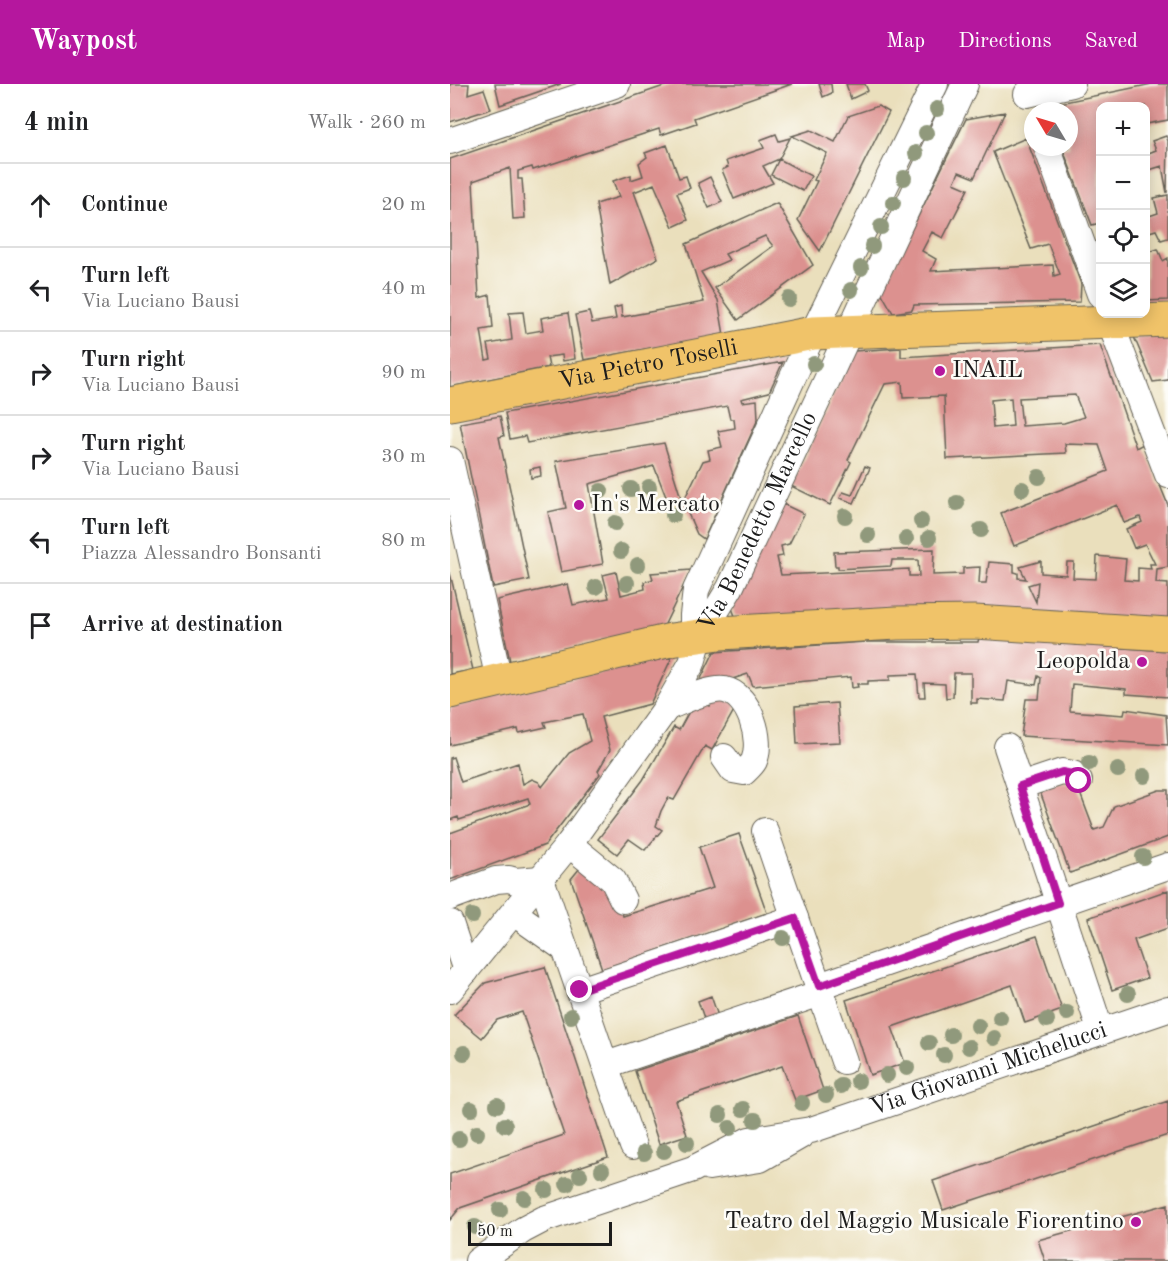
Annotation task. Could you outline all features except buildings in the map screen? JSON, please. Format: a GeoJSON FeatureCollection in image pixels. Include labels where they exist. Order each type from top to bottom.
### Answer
{"type":"FeatureCollection","features":[{"type":"Feature","properties":{"kind":"main road","name":"Via Pietro Toselli"},"geometry":{"type":"LineString","coordinates":[[450,404],[813,333],[1096,311]]}},
{"type":"Feature","properties":{"kind":"main road","name":"Via Pietro Toselli"},"geometry":{"type":"LineString","coordinates":[[1150,317],[1168,320]]}},
{"type":"Feature","properties":{"kind":"main road"},"geometry":{"type":"LineString","coordinates":[[450,692],[671,640],[697,636],[897,623],[964,622],[1168,634]]}},
{"type":"Feature","properties":{"kind":"street"},"geometry":{"type":"LineString","coordinates":[[450,141],[617,84]]}},
{"type":"Feature","properties":{"kind":"street","name":"Via Benedetto Marcello"},"geometry":{"type":"LineString","coordinates":[[934,84],[813,333],[696,590],[693,626],[697,636],[714,615],[730,588],[965,84]]}},
{"type":"Feature","properties":{"kind":"street"},"geometry":{"type":"LineString","coordinates":[[1028,96],[1072,84]]}},
{"type":"Feature","properties":{"kind":"street"},"geometry":{"type":"LineString","coordinates":[[1050,156],[1096,282]]}},
{"type":"Feature","properties":{"kind":"street"},"geometry":{"type":"LineString","coordinates":[[1109,318],[1168,475]]}},
{"type":"Feature","properties":{"kind":"street"},"geometry":{"type":"LineString","coordinates":[[450,460],[499,681]]}},
{"type":"Feature","properties":{"kind":"street"},"geometry":{"type":"LineString","coordinates":[[450,990],[569,844],[667,707],[692,663],[697,636]]}},
{"type":"Feature","properties":{"kind":"street"},"geometry":{"type":"LineString","coordinates":[[667,707],[717,689],[728,690],[740,698],[748,709],[758,740],[753,762],[744,772],[732,770],[724,757]]}},
{"type":"Feature","properties":{"kind":"street"},"geometry":{"type":"LineString","coordinates":[[1007,747],[1101,1032]]}},
{"type":"Feature","properties":{"kind":"street"},"geometry":{"type":"LineString","coordinates":[[1020,786],[1065,772],[1073,774],[1079,781]]}},
{"type":"Feature","properties":{"kind":"street"},"geometry":{"type":"LineString","coordinates":[[765,831],[844,1061]]}},
{"type":"Feature","properties":{"kind":"street"},"geometry":{"type":"LineString","coordinates":[[569,844],[613,880],[622,900]]}},
{"type":"Feature","properties":{"kind":"street"},"geometry":{"type":"LineString","coordinates":[[606,1065],[1058,903],[1168,866]]}},
{"type":"Feature","properties":{"kind":"street"},"geometry":{"type":"LineString","coordinates":[[450,897],[496,880],[541,879]]}},
{"type":"Feature","properties":{"kind":"street"},"geometry":{"type":"LineString","coordinates":[[541,879],[633,1146]]}},
{"type":"Feature","properties":{"kind":"street"},"geometry":{"type":"LineString","coordinates":[[514,913],[565,949]]}},
{"type":"Feature","properties":{"kind":"street"},"geometry":{"type":"LineString","coordinates":[[580,990],[795,918]]}},
{"type":"Feature","properties":{"kind":"street"},"geometry":{"type":"LineString","coordinates":[[450,923],[466,970]]}},
{"type":"Feature","properties":{"kind":"street","name":"Via Giovanni Michelucci"},"geometry":{"type":"LineString","coordinates":[[478,1261],[523,1230],[544,1219],[693,1169],[749,1140],[811,1130],[1168,1010]]}},
{"type":"Feature","properties":{"kind":"place","name":"INAIL"},"geometry":{"type":"Point","coordinates":[940,371]}},
{"type":"Feature","properties":{"kind":"place","name":"In's Mercato"},"geometry":{"type":"Point","coordinates":[579,505]}},
{"type":"Feature","properties":{"kind":"place","name":"Leopolda"},"geometry":{"type":"Point","coordinates":[1142,662]}},
{"type":"Feature","properties":{"kind":"place","name":"Teatro del Maggio Musicale Fiorentino"},"geometry":{"type":"Point","coordinates":[1136,1222]}},
{"type":"Feature","properties":{"kind":"route"},"geometry":{"type":"LineString","coordinates":[[580,990],[795,918],[819,986],[1058,903],[1020,786],[1062,772],[1071,772],[1078,777],[1079,781]]}}]}
